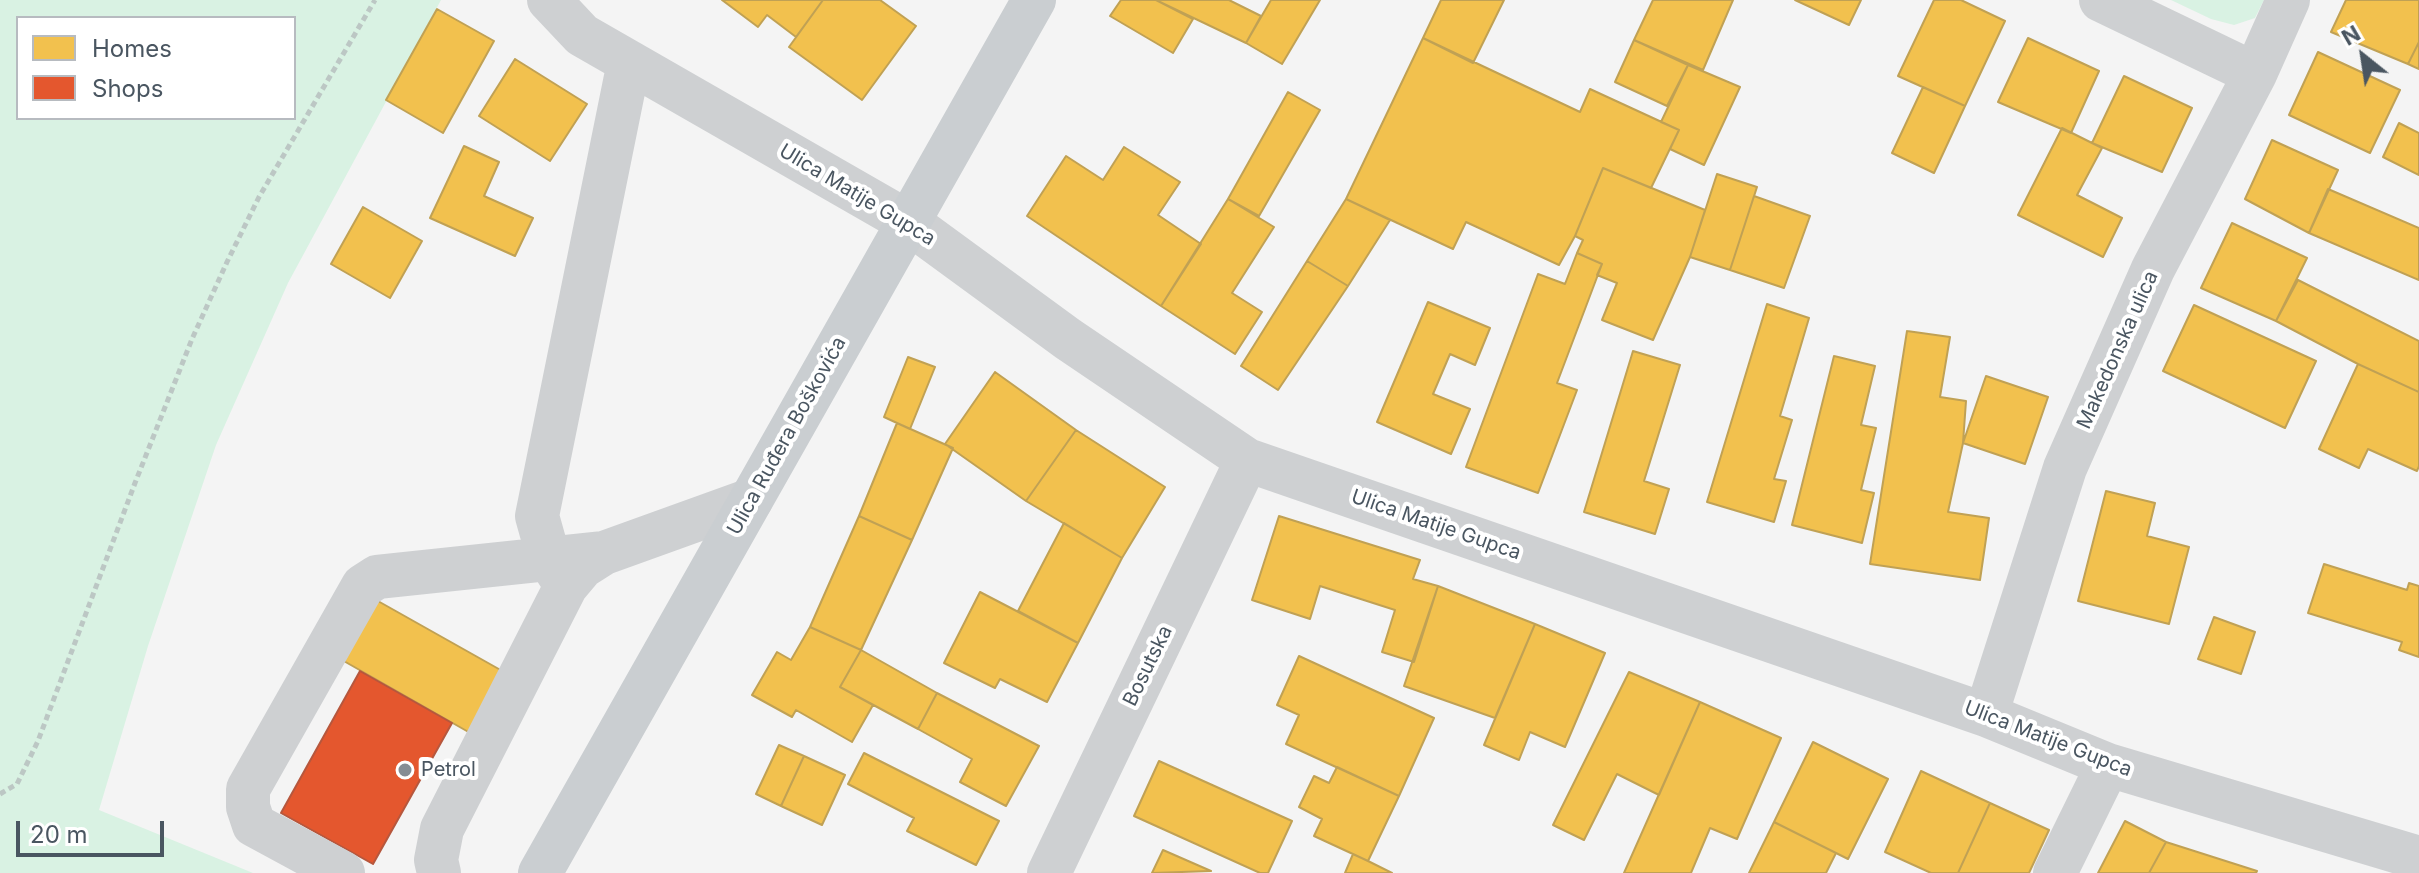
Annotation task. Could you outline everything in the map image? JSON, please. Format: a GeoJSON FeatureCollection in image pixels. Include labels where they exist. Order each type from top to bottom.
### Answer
{"type":"FeatureCollection","features":[{"type":"Feature","properties":{"kind":"main road","name":"Ulica Ruđera Boškovića"},"geometry":{"type":"LineString","coordinates":[[540,873],[1034,0]]}},
{"type":"Feature","properties":{"kind":"street","name":"Ulica Matije Gupca"},"geometry":{"type":"LineString","coordinates":[[549,0],[582,35],[908,222],[1068,339],[1247,460],[1986,715],[2108,765],[2419,858]]}},
{"type":"Feature","properties":{"kind":"street"},"geometry":{"type":"LineString","coordinates":[[2101,0],[2255,74]]}},
{"type":"Feature","properties":{"kind":"street","name":"Makedonska ulica"},"geometry":{"type":"LineString","coordinates":[[1986,715],[2065,468],[2153,269],[2255,74],[2288,0]]}},
{"type":"Feature","properties":{"kind":"street"},"geometry":{"type":"LineString","coordinates":[[439,873],[436,860],[442,829],[558,572],[537,516],[629,62]]}},
{"type":"Feature","properties":{"kind":"street","name":"Bosutska"},"geometry":{"type":"LineString","coordinates":[[1049,873],[1247,460]]}},
{"type":"Feature","properties":{"kind":"street"},"geometry":{"type":"LineString","coordinates":[[343,873],[254,825],[248,807],[248,789],[363,586],[377,577],[558,572],[751,500]]}},
{"type":"Feature","properties":{"kind":"street"},"geometry":{"type":"LineString","coordinates":[[2055,873],[2108,765]]}},
{"type":"Feature","properties":{"kind":"path"},"geometry":{"type":"LineString","coordinates":[[0,794],[17,784],[38,741],[135,483],[192,339],[227,262],[259,197],[375,0]]}},
{"type":"Feature","properties":{"kind":"green space"},"geometry":{"type":"Polygon","coordinates":[[[0,0],[441,0],[288,283],[216,445],[148,646],[99,810],[253,873],[0,873],[0,0]]]}},
{"type":"Feature","properties":{"kind":"green space"},"geometry":{"type":"Polygon","coordinates":[[[2171,0],[2264,0],[2255,18],[2234,25],[2211,19],[2171,0]]]}},
{"type":"Feature","properties":{"kind":"building: Homes"},"geometry":{"type":"Polygon","coordinates":[[[722,0],[823,0],[796,37],[767,15],[758,27],[722,0]]]}},
{"type":"Feature","properties":{"kind":"building: Homes"},"geometry":{"type":"Polygon","coordinates":[[[823,0],[880,0],[916,26],[862,100],[789,47],[823,0]]]}},
{"type":"Feature","properties":{"kind":"building: Homes"},"geometry":{"type":"Polygon","coordinates":[[[1121,0],[1156,0],[1193,19],[1173,53],[1110,16],[1121,0]]]}},
{"type":"Feature","properties":{"kind":"building: Homes"},"geometry":{"type":"Polygon","coordinates":[[[1156,0],[1229,0],[1261,16],[1246,43],[1156,0]]]}},
{"type":"Feature","properties":{"kind":"building: Homes"},"geometry":{"type":"Polygon","coordinates":[[[1271,0],[1320,0],[1282,64],[1246,43],[1271,0]]]}},
{"type":"Feature","properties":{"kind":"building: Homes"},"geometry":{"type":"Polygon","coordinates":[[[1441,0],[1504,0],[1473,63],[1423,38],[1441,0]]]}},
{"type":"Feature","properties":{"kind":"building: Homes"},"geometry":{"type":"Polygon","coordinates":[[[1653,0],[1733,0],[1703,70],[1634,40],[1653,0]]]}},
{"type":"Feature","properties":{"kind":"building: Homes"},"geometry":{"type":"Polygon","coordinates":[[[1795,0],[1861,0],[1849,25],[1795,0]]]}},
{"type":"Feature","properties":{"kind":"building: Homes"},"geometry":{"type":"Polygon","coordinates":[[[1934,0],[1961,0],[2005,21],[1965,106],[1898,76],[1934,0]]]}},
{"type":"Feature","properties":{"kind":"building: Homes"},"geometry":{"type":"Polygon","coordinates":[[[2346,0],[2419,0],[2419,42],[2408,64],[2331,32],[2346,0]]]}},
{"type":"Feature","properties":{"kind":"building: Homes"},"geometry":{"type":"Polygon","coordinates":[[[437,9],[494,41],[443,133],[386,100],[437,9]]]}},
{"type":"Feature","properties":{"kind":"building: Homes"},"geometry":{"type":"Polygon","coordinates":[[[1423,38],[1580,112],[1590,89],[1679,130],[1651,188],[1603,168],[1575,236],[1559,265],[1466,222],[1453,249],[1346,199],[1423,38]]]}},
{"type":"Feature","properties":{"kind":"building: Homes"},"geometry":{"type":"Polygon","coordinates":[[[2028,38],[2099,71],[2071,133],[1998,102],[2028,38]]]}},
{"type":"Feature","properties":{"kind":"building: Homes"},"geometry":{"type":"Polygon","coordinates":[[[1634,40],[1688,65],[1667,106],[1615,82],[1634,40]]]}},
{"type":"Feature","properties":{"kind":"building: Homes"},"geometry":{"type":"Polygon","coordinates":[[[2419,42],[2419,69],[2408,64],[2419,42]]]}},
{"type":"Feature","properties":{"kind":"building: Homes"},"geometry":{"type":"Polygon","coordinates":[[[2318,52],[2400,90],[2370,153],[2289,115],[2318,52]]]}},
{"type":"Feature","properties":{"kind":"building: Homes"},"geometry":{"type":"Polygon","coordinates":[[[515,59],[587,104],[550,161],[479,116],[515,59]]]}},
{"type":"Feature","properties":{"kind":"building: Homes"},"geometry":{"type":"Polygon","coordinates":[[[1688,65],[1740,87],[1704,165],[1670,149],[1679,130],[1661,122],[1688,65]]]}},
{"type":"Feature","properties":{"kind":"building: Homes"},"geometry":{"type":"Polygon","coordinates":[[[2124,76],[2192,108],[2162,172],[2092,143],[2124,76]]]}},
{"type":"Feature","properties":{"kind":"building: Homes"},"geometry":{"type":"Polygon","coordinates":[[[1923,87],[1965,106],[1934,173],[1892,153],[1923,87]]]}},
{"type":"Feature","properties":{"kind":"building: Homes"},"geometry":{"type":"Polygon","coordinates":[[[1288,92],[1320,110],[1259,216],[1228,199],[1288,92]]]}},
{"type":"Feature","properties":{"kind":"building: Homes"},"geometry":{"type":"Polygon","coordinates":[[[2399,123],[2419,133],[2419,175],[2383,157],[2399,123]]]}},
{"type":"Feature","properties":{"kind":"building: Homes"},"geometry":{"type":"Polygon","coordinates":[[[2062,128],[2102,148],[2077,195],[2122,218],[2103,257],[2018,215],[2062,128]]]}},
{"type":"Feature","properties":{"kind":"building: Homes"},"geometry":{"type":"Polygon","coordinates":[[[2272,140],[2338,170],[2309,233],[2245,199],[2272,140]]]}},
{"type":"Feature","properties":{"kind":"building: Homes"},"geometry":{"type":"Polygon","coordinates":[[[464,146],[499,162],[484,196],[533,218],[515,256],[430,218],[464,146]]]}},
{"type":"Feature","properties":{"kind":"building: Homes"},"geometry":{"type":"Polygon","coordinates":[[[1124,147],[1180,182],[1158,215],[1201,244],[1161,306],[1027,216],[1066,156],[1103,180],[1124,147]]]}},
{"type":"Feature","properties":{"kind":"building: Homes"},"geometry":{"type":"Polygon","coordinates":[[[1603,168],[1705,210],[1690,257],[1653,340],[1602,320],[1617,283],[1597,275],[1602,264],[1577,253],[1583,240],[1575,236],[1603,168]]]}},
{"type":"Feature","properties":{"kind":"building: Homes"},"geometry":{"type":"Polygon","coordinates":[[[1717,174],[1757,187],[1730,270],[1690,257],[1717,174]]]}},
{"type":"Feature","properties":{"kind":"building: Homes"},"geometry":{"type":"Polygon","coordinates":[[[2328,189],[2419,228],[2419,280],[2309,233],[2328,189]]]}},
{"type":"Feature","properties":{"kind":"building: Homes"},"geometry":{"type":"Polygon","coordinates":[[[1754,196],[1810,216],[1784,288],[1730,270],[1754,196]]]}},
{"type":"Feature","properties":{"kind":"building: Homes"},"geometry":{"type":"Polygon","coordinates":[[[1228,199],[1274,227],[1232,293],[1262,312],[1235,354],[1161,306],[1228,199]]]}},
{"type":"Feature","properties":{"kind":"building: Homes"},"geometry":{"type":"Polygon","coordinates":[[[1346,199],[1390,220],[1348,286],[1307,261],[1346,199]]]}},
{"type":"Feature","properties":{"kind":"building: Homes"},"geometry":{"type":"Polygon","coordinates":[[[363,207],[422,241],[390,298],[331,264],[363,207]]]}},
{"type":"Feature","properties":{"kind":"building: Homes"},"geometry":{"type":"Polygon","coordinates":[[[2232,223],[2307,258],[2276,321],[2201,288],[2232,223]]]}},
{"type":"Feature","properties":{"kind":"building: Homes"},"geometry":{"type":"Polygon","coordinates":[[[1577,253],[1602,264],[1557,383],[1577,390],[1538,493],[1466,467],[1538,274],[1565,284],[1577,253]]]}},
{"type":"Feature","properties":{"kind":"building: Homes"},"geometry":{"type":"Polygon","coordinates":[[[1307,261],[1348,286],[1278,390],[1241,366],[1307,261]]]}},
{"type":"Feature","properties":{"kind":"building: Homes"},"geometry":{"type":"Polygon","coordinates":[[[2298,280],[2419,341],[2419,392],[2276,321],[2298,280]]]}},
{"type":"Feature","properties":{"kind":"building: Homes"},"geometry":{"type":"Polygon","coordinates":[[[1428,302],[1490,328],[1475,365],[1450,354],[1433,394],[1470,409],[1451,454],[1377,422],[1428,302]]]}},
{"type":"Feature","properties":{"kind":"building: Homes"},"geometry":{"type":"Polygon","coordinates":[[[1767,304],[1809,318],[1780,416],[1792,420],[1774,479],[1786,481],[1774,522],[1707,502],[1767,304]]]}},
{"type":"Feature","properties":{"kind":"building: Homes"},"geometry":{"type":"Polygon","coordinates":[[[2194,305],[2316,361],[2285,428],[2163,371],[2194,305]]]}},
{"type":"Feature","properties":{"kind":"building: Homes"},"geometry":{"type":"Polygon","coordinates":[[[1907,331],[1950,337],[1940,397],[1966,401],[1963,443],[1948,512],[1989,518],[1980,580],[1870,564],[1907,331]]]}},
{"type":"Feature","properties":{"kind":"building: Homes"},"geometry":{"type":"Polygon","coordinates":[[[1633,351],[1680,365],[1644,481],[1669,489],[1655,534],[1584,512],[1633,351]]]}},
{"type":"Feature","properties":{"kind":"building: Homes"},"geometry":{"type":"Polygon","coordinates":[[[1834,356],[1875,366],[1861,425],[1876,428],[1861,490],[1874,493],[1862,543],[1792,525],[1834,356]]]}},
{"type":"Feature","properties":{"kind":"building: Homes"},"geometry":{"type":"Polygon","coordinates":[[[908,357],[935,367],[910,429],[884,417],[908,357]]]}},
{"type":"Feature","properties":{"kind":"building: Homes"},"geometry":{"type":"Polygon","coordinates":[[[2358,364],[2419,392],[2417,471],[2368,449],[2359,468],[2319,449],[2358,364]]]}},
{"type":"Feature","properties":{"kind":"building: Homes"},"geometry":{"type":"Polygon","coordinates":[[[995,372],[1076,430],[1026,501],[945,444],[995,372]]]}},
{"type":"Feature","properties":{"kind":"building: Homes"},"geometry":{"type":"Polygon","coordinates":[[[1986,376],[2048,397],[2025,464],[1963,443],[1986,376]]]}},
{"type":"Feature","properties":{"kind":"building: Homes"},"geometry":{"type":"Polygon","coordinates":[[[897,423],[953,448],[912,540],[859,516],[897,423]]]}},
{"type":"Feature","properties":{"kind":"building: Homes"},"geometry":{"type":"Polygon","coordinates":[[[1076,430],[1165,487],[1122,558],[1026,501],[1076,430]]]}},
{"type":"Feature","properties":{"kind":"building: Homes"},"geometry":{"type":"Polygon","coordinates":[[[2106,491],[2155,503],[2147,536],[2189,547],[2169,624],[2078,601],[2106,491]]]}},
{"type":"Feature","properties":{"kind":"building: Homes"},"geometry":{"type":"Polygon","coordinates":[[[859,516],[912,540],[861,650],[810,627],[859,516]]]}},
{"type":"Feature","properties":{"kind":"building: Homes"},"geometry":{"type":"Polygon","coordinates":[[[1279,516],[1420,560],[1413,579],[1438,586],[1414,662],[1382,652],[1395,610],[1320,586],[1310,619],[1252,600],[1279,516]]]}},
{"type":"Feature","properties":{"kind":"building: Homes"},"geometry":{"type":"Polygon","coordinates":[[[1064,523],[1122,558],[1078,643],[1018,611],[1064,523]]]}},
{"type":"Feature","properties":{"kind":"building: Homes"},"geometry":{"type":"Polygon","coordinates":[[[2324,564],[2407,590],[2409,583],[2419,586],[2419,657],[2399,650],[2402,642],[2308,613],[2324,564]]]}},
{"type":"Feature","properties":{"kind":"building: Homes"},"geometry":{"type":"Polygon","coordinates":[[[1438,586],[1535,624],[1495,718],[1404,686],[1438,586]]]}},
{"type":"Feature","properties":{"kind":"building: Homes"},"geometry":{"type":"Polygon","coordinates":[[[980,592],[1078,643],[1047,702],[1000,679],[995,688],[944,663],[980,592]]]}},
{"type":"Feature","properties":{"kind":"building: Homes"},"geometry":{"type":"Polygon","coordinates":[[[369,596],[513,677],[479,738],[335,656],[369,596]]]}},
{"type":"Feature","properties":{"kind":"building: Homes"},"geometry":{"type":"Polygon","coordinates":[[[2214,617],[2255,632],[2241,674],[2198,659],[2214,617]]]}},
{"type":"Feature","properties":{"kind":"building: Homes"},"geometry":{"type":"Polygon","coordinates":[[[1535,624],[1605,653],[1565,747],[1530,732],[1519,760],[1484,745],[1535,624]]]}},
{"type":"Feature","properties":{"kind":"building: Homes"},"geometry":{"type":"Polygon","coordinates":[[[810,627],[861,650],[840,687],[873,705],[852,742],[796,710],[792,717],[752,695],[777,652],[791,660],[810,627]]]}},
{"type":"Feature","properties":{"kind":"building: Homes"},"geometry":{"type":"Polygon","coordinates":[[[861,650],[937,693],[918,729],[840,687],[861,650]]]}},
{"type":"Feature","properties":{"kind":"building: Homes"},"geometry":{"type":"Polygon","coordinates":[[[1299,656],[1434,718],[1399,796],[1286,744],[1299,715],[1277,705],[1299,656]]]}},
{"type":"Feature","properties":{"kind":"building: Homes"},"geometry":{"type":"Polygon","coordinates":[[[1629,672],[1700,702],[1659,795],[1617,774],[1584,840],[1553,825],[1629,672]]]}},
{"type":"Feature","properties":{"kind":"building: Homes"},"geometry":{"type":"Polygon","coordinates":[[[937,693],[1039,746],[1006,806],[960,782],[972,759],[918,729],[937,693]]]}},
{"type":"Feature","properties":{"kind":"building: Homes"},"geometry":{"type":"Polygon","coordinates":[[[1700,702],[1781,738],[1737,839],[1710,828],[1691,873],[1624,873],[1700,702]]]}},
{"type":"Feature","properties":{"kind":"building: Homes"},"geometry":{"type":"Polygon","coordinates":[[[1813,742],[1888,779],[1848,859],[1774,822],[1813,742]]]}},
{"type":"Feature","properties":{"kind":"building: Homes"},"geometry":{"type":"Polygon","coordinates":[[[779,745],[804,756],[781,806],[756,794],[779,745]]]}},
{"type":"Feature","properties":{"kind":"building: Homes"},"geometry":{"type":"Polygon","coordinates":[[[864,753],[999,821],[976,865],[907,831],[914,818],[848,784],[864,753]]]}},
{"type":"Feature","properties":{"kind":"building: Homes"},"geometry":{"type":"Polygon","coordinates":[[[804,756],[845,775],[822,825],[781,806],[804,756]]]}},
{"type":"Feature","properties":{"kind":"building: Homes"},"geometry":{"type":"Polygon","coordinates":[[[1159,761],[1292,821],[1268,873],[1260,873],[1134,816],[1159,761]]]}},
{"type":"Feature","properties":{"kind":"building: Homes"},"geometry":{"type":"Polygon","coordinates":[[[1337,767],[1399,796],[1368,861],[1314,836],[1322,819],[1299,807],[1314,776],[1329,783],[1337,767]]]}},
{"type":"Feature","properties":{"kind":"building: Homes"},"geometry":{"type":"Polygon","coordinates":[[[1921,771],[1990,803],[1958,873],[1931,873],[1885,852],[1921,771]]]}},
{"type":"Feature","properties":{"kind":"building: Homes"},"geometry":{"type":"Polygon","coordinates":[[[1990,803],[2049,830],[2029,873],[1958,873],[1990,803]]]}},
{"type":"Feature","properties":{"kind":"building: Homes"},"geometry":{"type":"Polygon","coordinates":[[[2125,821],[2166,842],[2149,873],[2098,873],[2125,821]]]}},
{"type":"Feature","properties":{"kind":"building: Homes"},"geometry":{"type":"Polygon","coordinates":[[[1774,822],[1836,853],[1826,873],[1749,873],[1774,822]]]}},
{"type":"Feature","properties":{"kind":"building: Homes"},"geometry":{"type":"Polygon","coordinates":[[[2166,842],[2257,871],[2149,873],[2166,842]]]}},
{"type":"Feature","properties":{"kind":"building: Homes"},"geometry":{"type":"Polygon","coordinates":[[[1163,850],[1211,871],[1152,873],[1163,850]]]}},
{"type":"Feature","properties":{"kind":"building: Homes"},"geometry":{"type":"Polygon","coordinates":[[[1353,854],[1368,861],[1392,873],[1345,873],[1353,854]]]}},
{"type":"Feature","properties":{"kind":"building: Shops"},"geometry":{"type":"Polygon","coordinates":[[[360,671],[452,723],[373,864],[281,813],[360,671]]]}},
{"type":"Feature","properties":{"kind":"place","name":"Petrol"},"geometry":{"type":"Point","coordinates":[405,770]}}]}
